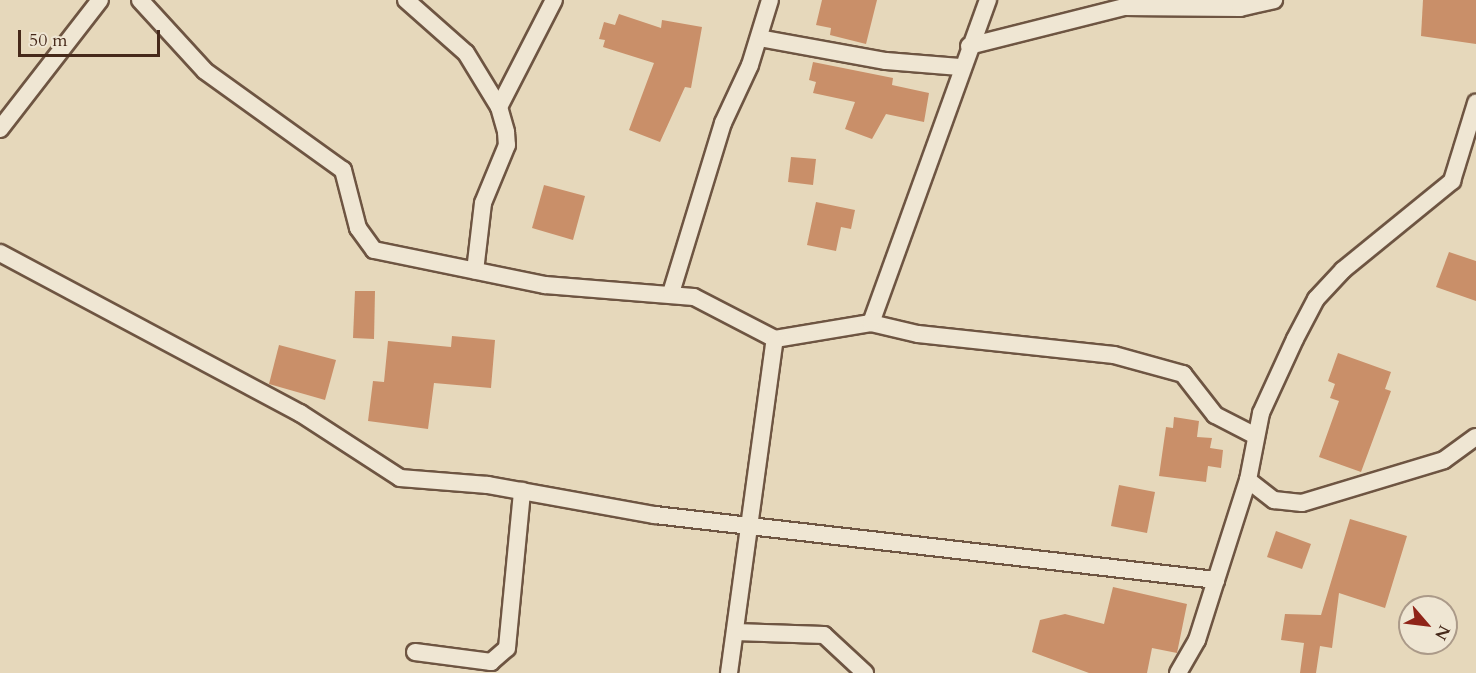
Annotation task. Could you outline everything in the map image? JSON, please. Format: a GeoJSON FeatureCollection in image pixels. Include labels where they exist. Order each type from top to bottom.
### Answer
{"type":"FeatureCollection","features":[{"type":"Feature","properties":{"kind":"street"},"geometry":{"type":"LineString","coordinates":[[0,129],[100,0]]}},
{"type":"Feature","properties":{"kind":"street"},"geometry":{"type":"LineString","coordinates":[[140,0],[205,71],[344,170],[358,228],[374,249],[475,271],[604,293],[671,293],[711,303],[775,339],[872,322],[918,334],[1069,347],[1165,367],[1182,374],[1215,415],[1254,435]]}},
{"type":"Feature","properties":{"kind":"street"},"geometry":{"type":"LineString","coordinates":[[406,0],[466,53],[499,106],[507,145],[483,203],[475,271]]}},
{"type":"Feature","properties":{"kind":"street"},"geometry":{"type":"LineString","coordinates":[[499,106],[554,0]]}},
{"type":"Feature","properties":{"kind":"street"},"geometry":{"type":"LineString","coordinates":[[671,293],[723,123],[759,38],[770,0]]}},
{"type":"Feature","properties":{"kind":"street"},"geometry":{"type":"LineString","coordinates":[[872,322],[960,67],[988,0]]}},
{"type":"Feature","properties":{"kind":"street"},"geometry":{"type":"LineString","coordinates":[[969,46],[1124,7],[1240,8],[1274,0]]}},
{"type":"Feature","properties":{"kind":"street"},"geometry":{"type":"LineString","coordinates":[[759,38],[886,61],[960,67]]}},
{"type":"Feature","properties":{"kind":"street"},"geometry":{"type":"LineString","coordinates":[[1178,673],[1197,640],[1248,480],[1254,435],[1316,299],[1343,270],[1446,189],[1476,103]]}},
{"type":"Feature","properties":{"kind":"street"},"geometry":{"type":"LineString","coordinates":[[0,253],[300,412],[400,478],[522,491],[655,515],[1216,580]]}},
{"type":"Feature","properties":{"kind":"street"},"geometry":{"type":"LineString","coordinates":[[729,673],[775,339]]}},
{"type":"Feature","properties":{"kind":"street"},"geometry":{"type":"LineString","coordinates":[[1248,480],[1274,500],[1302,502],[1444,460],[1476,437]]}},
{"type":"Feature","properties":{"kind":"street"},"geometry":{"type":"LineString","coordinates":[[415,652],[491,662],[507,648],[522,491]]}},
{"type":"Feature","properties":{"kind":"street"},"geometry":{"type":"LineString","coordinates":[[735,632],[824,635],[865,673]]}},
{"type":"Feature","properties":{"kind":"building"},"geometry":{"type":"Polygon","coordinates":[[[822,0],[877,0],[866,44],[830,35],[831,28],[816,25],[822,0]]]}},
{"type":"Feature","properties":{"kind":"building"},"geometry":{"type":"Polygon","coordinates":[[[1423,0],[1476,0],[1476,44],[1421,36],[1423,0]]]}},
{"type":"Feature","properties":{"kind":"building"},"geometry":{"type":"Polygon","coordinates":[[[619,14],[661,28],[662,20],[702,27],[691,88],[685,87],[660,142],[629,130],[654,63],[603,47],[605,40],[599,39],[604,22],[615,25],[619,14]]]}},
{"type":"Feature","properties":{"kind":"building"},"geometry":{"type":"Polygon","coordinates":[[[813,62],[893,78],[892,85],[929,93],[924,122],[886,114],[872,139],[845,129],[855,102],[813,93],[816,82],[809,80],[813,62]]]}},
{"type":"Feature","properties":{"kind":"building"},"geometry":{"type":"Polygon","coordinates":[[[791,157],[816,159],[813,185],[788,182],[791,157]]]}},
{"type":"Feature","properties":{"kind":"building"},"geometry":{"type":"Polygon","coordinates":[[[544,185],[585,196],[573,240],[532,228],[544,185]]]}},
{"type":"Feature","properties":{"kind":"building"},"geometry":{"type":"Polygon","coordinates":[[[816,202],[855,210],[851,229],[841,227],[836,251],[807,245],[816,202]]]}},
{"type":"Feature","properties":{"kind":"building"},"geometry":{"type":"Polygon","coordinates":[[[1449,252],[1476,261],[1476,301],[1436,287],[1449,252]]]}},
{"type":"Feature","properties":{"kind":"building"},"geometry":{"type":"Polygon","coordinates":[[[355,291],[375,291],[374,339],[353,338],[355,291]]]}},
{"type":"Feature","properties":{"kind":"building"},"geometry":{"type":"Polygon","coordinates":[[[452,336],[495,340],[491,388],[434,383],[428,429],[368,421],[373,381],[384,382],[388,341],[451,347],[452,336]]]}},
{"type":"Feature","properties":{"kind":"building"},"geometry":{"type":"Polygon","coordinates":[[[279,345],[336,360],[325,400],[269,384],[279,345]]]}},
{"type":"Feature","properties":{"kind":"building"},"geometry":{"type":"Polygon","coordinates":[[[1338,353],[1391,372],[1385,389],[1391,391],[1361,472],[1319,457],[1339,401],[1330,398],[1335,384],[1328,381],[1338,353]]]}},
{"type":"Feature","properties":{"kind":"building"},"geometry":{"type":"Polygon","coordinates":[[[1174,417],[1199,421],[1197,437],[1212,438],[1210,448],[1223,450],[1221,468],[1208,466],[1206,482],[1159,476],[1166,427],[1173,428],[1174,417]]]}},
{"type":"Feature","properties":{"kind":"building"},"geometry":{"type":"Polygon","coordinates":[[[1119,485],[1155,492],[1147,533],[1111,526],[1119,485]]]}},
{"type":"Feature","properties":{"kind":"building"},"geometry":{"type":"Polygon","coordinates":[[[1350,519],[1407,536],[1385,608],[1339,593],[1332,648],[1320,646],[1316,673],[1300,673],[1304,643],[1281,640],[1285,614],[1321,615],[1350,519]]]}},
{"type":"Feature","properties":{"kind":"building"},"geometry":{"type":"Polygon","coordinates":[[[1276,531],[1311,544],[1302,569],[1267,557],[1276,531]]]}},
{"type":"Feature","properties":{"kind":"building"},"geometry":{"type":"Polygon","coordinates":[[[1113,587],[1187,604],[1177,653],[1152,648],[1147,673],[1089,673],[1032,652],[1040,620],[1065,614],[1104,624],[1113,587]]]}}]}
